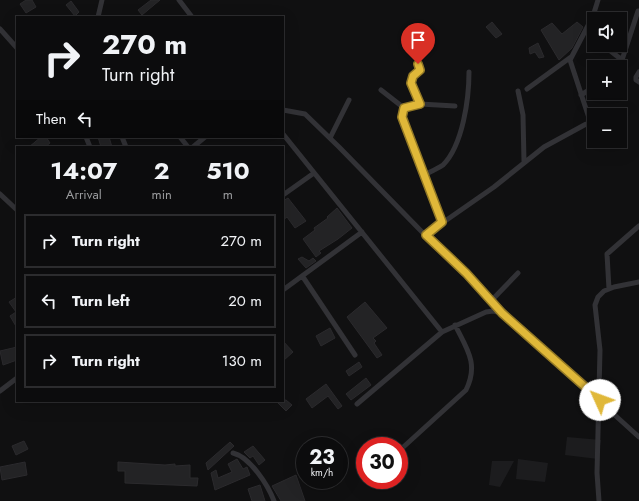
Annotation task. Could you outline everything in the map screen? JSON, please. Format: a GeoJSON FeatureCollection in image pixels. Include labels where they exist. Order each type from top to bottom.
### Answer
{"type":"FeatureCollection","features":[{"type":"Feature","properties":{"kind":"street"},"geometry":{"type":"LineString","coordinates":[[98,16],[102,0]]}},
{"type":"Feature","properties":{"kind":"street"},"geometry":{"type":"LineString","coordinates":[[179,0],[191,16]]}},
{"type":"Feature","properties":{"kind":"street"},"geometry":{"type":"LineString","coordinates":[[426,235],[442,222],[494,187],[544,147],[588,123],[588,118],[570,62],[571,57],[593,16],[598,0]]}},
{"type":"Feature","properties":{"kind":"street"},"geometry":{"type":"LineString","coordinates":[[612,52],[622,60],[638,11]]}},
{"type":"Feature","properties":{"kind":"street"},"geometry":{"type":"LineString","coordinates":[[0,29],[16,47]]}},
{"type":"Feature","properties":{"kind":"street"},"geometry":{"type":"LineString","coordinates":[[418,52],[420,70],[413,76],[411,83],[420,104]]}},
{"type":"Feature","properties":{"kind":"street"},"geometry":{"type":"LineString","coordinates":[[527,89],[571,57]]}},
{"type":"Feature","properties":{"kind":"street"},"geometry":{"type":"LineString","coordinates":[[424,175],[439,168],[454,147],[466,114],[469,94],[469,72]]}},
{"type":"Feature","properties":{"kind":"street"},"geometry":{"type":"LineString","coordinates":[[639,72],[636,77],[636,80],[639,82]]}},
{"type":"Feature","properties":{"kind":"street"},"geometry":{"type":"LineString","coordinates":[[381,90],[404,108]]}},
{"type":"Feature","properties":{"kind":"street"},"geometry":{"type":"LineString","coordinates":[[518,91],[523,115],[524,162]]}},
{"type":"Feature","properties":{"kind":"street"},"geometry":{"type":"LineString","coordinates":[[581,95],[587,91]]}},
{"type":"Feature","properties":{"kind":"street"},"geometry":{"type":"LineString","coordinates":[[330,138],[349,100]]}},
{"type":"Feature","properties":{"kind":"street"},"geometry":{"type":"LineString","coordinates":[[404,108],[420,104],[455,106]]}},
{"type":"Feature","properties":{"kind":"street"},"geometry":{"type":"LineString","coordinates":[[404,108],[402,119],[442,222]]}},
{"type":"Feature","properties":{"kind":"street"},"geometry":{"type":"LineString","coordinates":[[284,110],[305,114],[466,273],[502,313],[600,400],[639,437]]}},
{"type":"Feature","properties":{"kind":"street"},"geometry":{"type":"LineString","coordinates":[[284,135],[442,332]]}},
{"type":"Feature","properties":{"kind":"street"},"geometry":{"type":"LineString","coordinates":[[181,138],[187,146]]}},
{"type":"Feature","properties":{"kind":"street"},"geometry":{"type":"LineString","coordinates":[[194,146],[204,138]]}},
{"type":"Feature","properties":{"kind":"street"},"geometry":{"type":"LineString","coordinates":[[284,194],[314,174]]}},
{"type":"Feature","properties":{"kind":"street"},"geometry":{"type":"LineString","coordinates":[[0,194],[16,209]]}},
{"type":"Feature","properties":{"kind":"street"},"geometry":{"type":"LineString","coordinates":[[609,289],[607,254],[639,226]]}},
{"type":"Feature","properties":{"kind":"street"},"geometry":{"type":"LineString","coordinates":[[284,289],[362,232]]}},
{"type":"Feature","properties":{"kind":"street"},"geometry":{"type":"LineString","coordinates":[[491,301],[518,273]]}},
{"type":"Feature","properties":{"kind":"street"},"geometry":{"type":"LineString","coordinates":[[302,277],[355,354]]}},
{"type":"Feature","properties":{"kind":"street"},"geometry":{"type":"LineString","coordinates":[[599,501],[597,473],[600,400],[600,350],[595,305],[598,297],[609,289],[639,282]]}},
{"type":"Feature","properties":{"kind":"street"},"geometry":{"type":"LineString","coordinates":[[357,404],[442,332],[486,312],[493,311],[502,313]]}},
{"type":"Feature","properties":{"kind":"street"},"geometry":{"type":"LineString","coordinates":[[408,443],[466,390],[469,384],[472,375],[471,356],[455,325]]}},
{"type":"Feature","properties":{"kind":"street"},"geometry":{"type":"LineString","coordinates":[[0,391],[16,379]]}},
{"type":"Feature","properties":{"kind":"street"},"geometry":{"type":"LineString","coordinates":[[233,453],[239,454],[251,465],[271,493],[274,501]]}},
{"type":"Feature","properties":{"kind":"shaded area"},"geometry":{"type":"Polygon","coordinates":[[[567,437],[601,440],[598,459],[565,455],[567,437]]]}},
{"type":"Feature","properties":{"kind":"shaded area"},"geometry":{"type":"Polygon","coordinates":[[[518,459],[548,463],[545,482],[516,479],[518,459]]]}},
{"type":"Feature","properties":{"kind":"shaded area"},"geometry":{"type":"Polygon","coordinates":[[[492,461],[514,461],[500,487],[489,485],[492,461]]]}},
{"type":"Feature","properties":{"kind":"building"},"geometry":{"type":"Polygon","coordinates":[[[26,0],[32,0],[36,7],[26,13],[20,4],[26,0]]]}},
{"type":"Feature","properties":{"kind":"building"},"geometry":{"type":"Polygon","coordinates":[[[151,0],[160,0],[142,15],[138,10],[151,0]]]}},
{"type":"Feature","properties":{"kind":"building"},"geometry":{"type":"Polygon","coordinates":[[[71,1],[79,12],[75,16],[66,5],[71,1]]]}},
{"type":"Feature","properties":{"kind":"building"},"geometry":{"type":"Polygon","coordinates":[[[492,22],[502,34],[496,38],[486,27],[492,22]]]}},
{"type":"Feature","properties":{"kind":"building"},"geometry":{"type":"Polygon","coordinates":[[[577,22],[583,27],[572,48],[559,60],[541,30],[552,23],[562,34],[577,22]]]}},
{"type":"Feature","properties":{"kind":"building"},"geometry":{"type":"Polygon","coordinates":[[[538,43],[544,57],[539,58],[535,52],[530,54],[529,48],[538,43]]]}},
{"type":"Feature","properties":{"kind":"building"},"geometry":{"type":"Polygon","coordinates":[[[40,138],[47,138],[50,143],[46,146],[30,146],[40,138]]]}},
{"type":"Feature","properties":{"kind":"building"},"geometry":{"type":"Polygon","coordinates":[[[98,138],[109,138],[112,146],[101,146],[98,138]]]}},
{"type":"Feature","properties":{"kind":"building"},"geometry":{"type":"Polygon","coordinates":[[[288,198],[306,221],[295,228],[287,217],[284,219],[284,200],[288,198]]]}},
{"type":"Feature","properties":{"kind":"building"},"geometry":{"type":"Polygon","coordinates":[[[337,208],[352,228],[319,251],[321,253],[316,257],[303,239],[315,230],[314,228],[328,218],[327,217],[337,208]]]}},
{"type":"Feature","properties":{"kind":"building"},"geometry":{"type":"Polygon","coordinates":[[[302,257],[309,261],[313,258],[316,261],[306,268],[298,259],[302,257]]]}},
{"type":"Feature","properties":{"kind":"building"},"geometry":{"type":"Polygon","coordinates":[[[16,298],[16,312],[9,302],[16,298]]]}},
{"type":"Feature","properties":{"kind":"building"},"geometry":{"type":"Polygon","coordinates":[[[365,302],[387,328],[373,338],[376,341],[374,343],[382,355],[377,358],[347,317],[365,302]]]}},
{"type":"Feature","properties":{"kind":"building"},"geometry":{"type":"Polygon","coordinates":[[[16,312],[16,326],[10,316],[16,312]]]}},
{"type":"Feature","properties":{"kind":"building"},"geometry":{"type":"Polygon","coordinates":[[[330,328],[335,338],[321,346],[316,336],[330,328]]]}},
{"type":"Feature","properties":{"kind":"building"},"geometry":{"type":"Polygon","coordinates":[[[284,342],[293,352],[284,360],[284,342]]]}},
{"type":"Feature","properties":{"kind":"building"},"geometry":{"type":"Polygon","coordinates":[[[16,347],[16,360],[3,365],[0,351],[16,347]]]}},
{"type":"Feature","properties":{"kind":"building"},"geometry":{"type":"Polygon","coordinates":[[[359,362],[362,367],[349,376],[346,371],[359,362]]]}},
{"type":"Feature","properties":{"kind":"building"},"geometry":{"type":"Polygon","coordinates":[[[366,378],[371,385],[351,400],[346,394],[366,378]]]}},
{"type":"Feature","properties":{"kind":"building"},"geometry":{"type":"Polygon","coordinates":[[[326,384],[342,406],[338,409],[328,396],[312,408],[306,399],[326,384]]]}},
{"type":"Feature","properties":{"kind":"building"},"geometry":{"type":"Polygon","coordinates":[[[284,400],[286,400],[292,405],[286,411],[277,402],[284,402],[284,400]]]}},
{"type":"Feature","properties":{"kind":"building"},"geometry":{"type":"Polygon","coordinates":[[[24,441],[28,449],[16,455],[12,446],[24,441]]]}},
{"type":"Feature","properties":{"kind":"building"},"geometry":{"type":"Polygon","coordinates":[[[230,442],[234,446],[208,470],[206,463],[230,442]]]}},
{"type":"Feature","properties":{"kind":"building"},"geometry":{"type":"Polygon","coordinates":[[[253,446],[265,460],[259,465],[253,456],[250,458],[244,452],[253,446]]]}},
{"type":"Feature","properties":{"kind":"building"},"geometry":{"type":"Polygon","coordinates":[[[237,459],[243,469],[247,467],[250,475],[215,490],[211,473],[216,470],[218,478],[232,472],[228,464],[237,459]]]}},
{"type":"Feature","properties":{"kind":"building"},"geometry":{"type":"Polygon","coordinates":[[[25,462],[27,475],[2,480],[0,467],[25,462]]]}},
{"type":"Feature","properties":{"kind":"building"},"geometry":{"type":"Polygon","coordinates":[[[118,462],[165,465],[175,464],[175,466],[190,465],[190,478],[198,478],[197,486],[125,483],[125,471],[118,471],[118,462]]]}},
{"type":"Feature","properties":{"kind":"building"},"geometry":{"type":"Polygon","coordinates":[[[296,475],[296,489],[301,489],[305,501],[281,501],[272,486],[296,475]]]}},
{"type":"Feature","properties":{"kind":"building"},"geometry":{"type":"Polygon","coordinates":[[[260,485],[265,501],[252,501],[248,489],[260,485]]]}},
{"type":"Feature","properties":{"kind":"route"},"geometry":{"type":"LineString","coordinates":[[418,64],[420,66],[420,70],[413,76],[411,85],[420,104],[404,108],[402,119],[442,222],[426,235],[466,273],[502,313],[600,400]]}}]}
